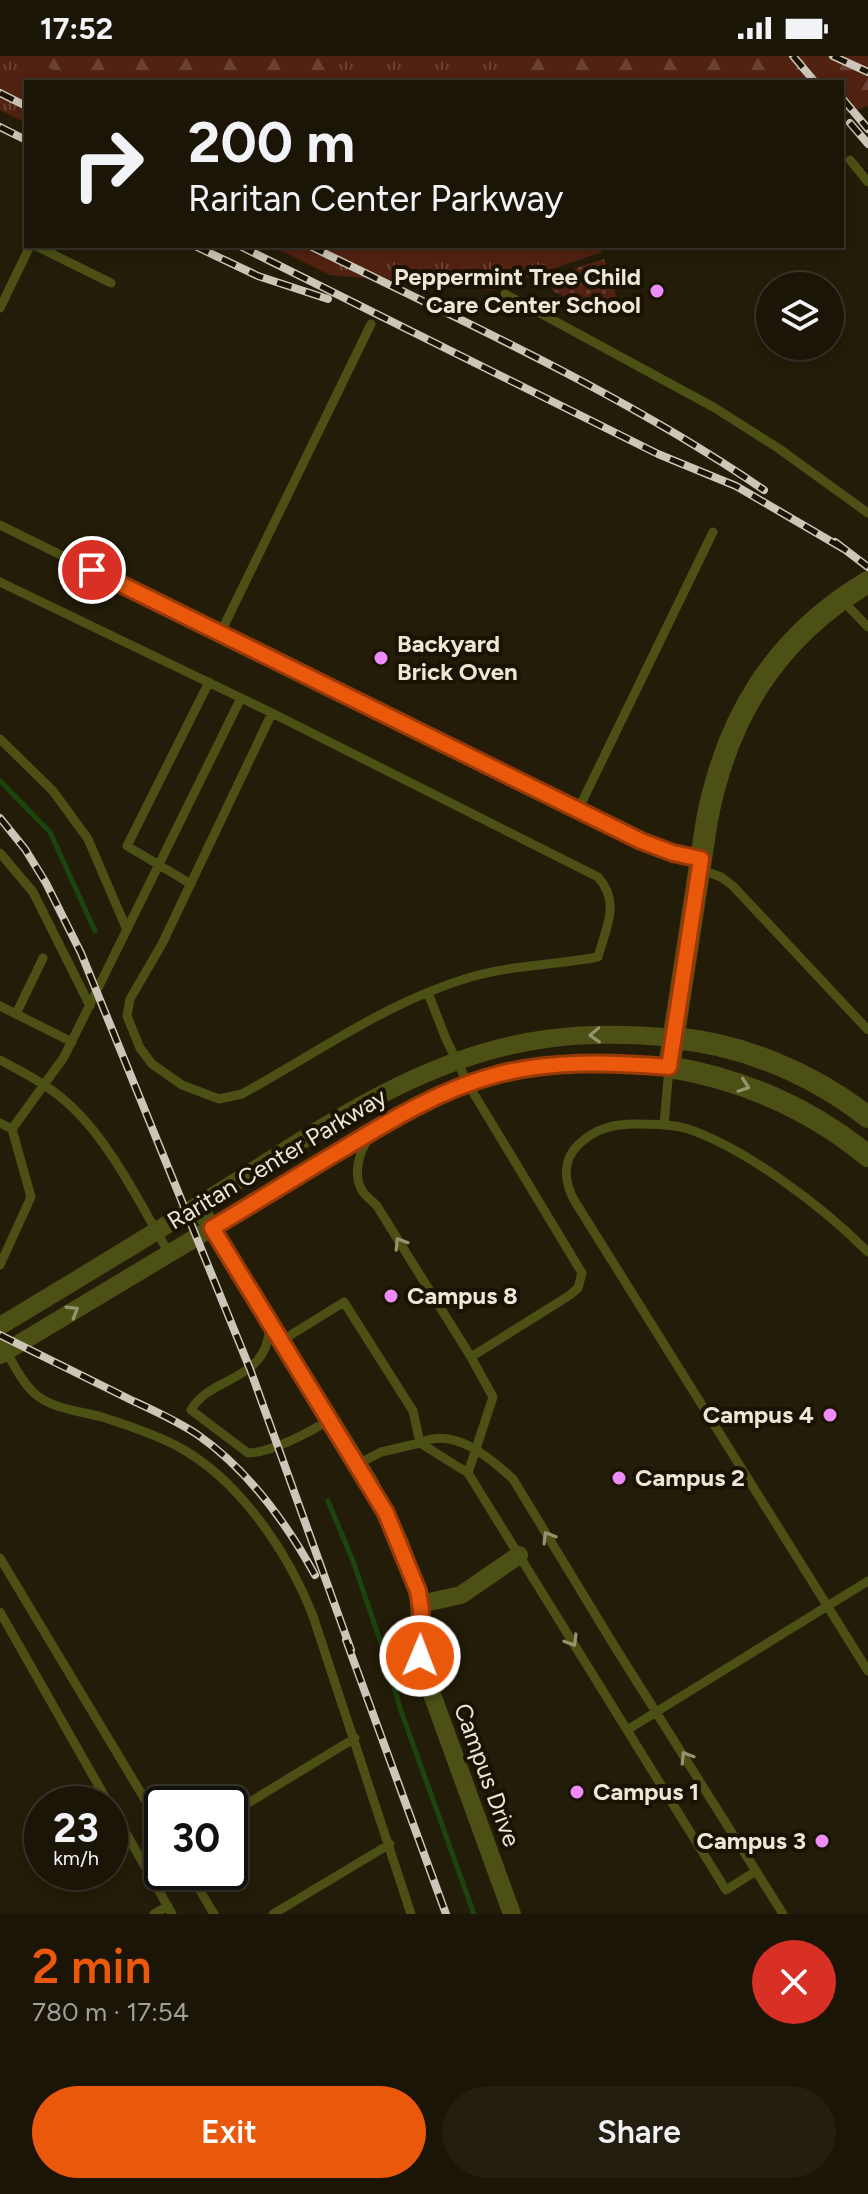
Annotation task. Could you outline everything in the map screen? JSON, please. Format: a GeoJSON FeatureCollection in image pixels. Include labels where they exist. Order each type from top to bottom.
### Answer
{"type":"FeatureCollection","features":[{"type":"Feature","properties":{"kind":"street"},"geometry":{"type":"LineString","coordinates":[[669,1067],[714,785],[727,743],[740,716],[782,653],[841,599],[868,582]]}},
{"type":"Feature","properties":{"kind":"street","name":"Raritan Center Parkway"},"geometry":{"type":"LineString","coordinates":[[0,1326],[362,1106],[411,1080],[456,1062],[516,1045],[558,1037],[611,1035],[673,1038],[720,1046],[781,1066],[834,1093],[868,1117]]}},
{"type":"Feature","properties":{"kind":"street","name":"Raritan Center Parkway"},"geometry":{"type":"LineString","coordinates":[[2,1349],[426,1102],[468,1084],[521,1070],[609,1064],[669,1067],[730,1081],[782,1101],[830,1128],[868,1156]]}},
{"type":"Feature","properties":{"kind":"street","name":"Campus Drive"},"geometry":{"type":"LineString","coordinates":[[198,1206],[358,1464],[400,1543],[420,1604],[419,1649],[424,1673],[512,1914]]}},
{"type":"Feature","properties":{"kind":"street"},"geometry":{"type":"LineString","coordinates":[[420,1604],[452,1598],[468,1591],[519,1555]]}},
{"type":"Feature","properties":{"kind":"lane"},"geometry":{"type":"LineString","coordinates":[[850,160],[868,182]]}},
{"type":"Feature","properties":{"kind":"lane"},"geometry":{"type":"LineString","coordinates":[[0,308],[29,248]]}},
{"type":"Feature","properties":{"kind":"lane"},"geometry":{"type":"LineString","coordinates":[[40,248],[111,283]]}},
{"type":"Feature","properties":{"kind":"lane"},"geometry":{"type":"LineString","coordinates":[[505,294],[724,413],[868,513]]}},
{"type":"Feature","properties":{"kind":"lane"},"geometry":{"type":"LineString","coordinates":[[220,634],[371,324]]}},
{"type":"Feature","properties":{"kind":"lane"},"geometry":{"type":"LineString","coordinates":[[0,525],[578,810],[662,850],[700,864],[733,886],[868,1030]]}},
{"type":"Feature","properties":{"kind":"lane"},"geometry":{"type":"LineString","coordinates":[[578,810],[713,532]]}},
{"type":"Feature","properties":{"kind":"lane"},"geometry":{"type":"LineString","coordinates":[[0,582],[272,713],[598,877],[609,889],[612,906],[598,957],[505,968],[428,993],[372,1018],[242,1094],[219,1099],[182,1085],[152,1064],[140,1048],[127,1016],[130,999],[162,944],[272,713]]}},
{"type":"Feature","properties":{"kind":"lane"},"geometry":{"type":"LineString","coordinates":[[841,599],[868,627]]}},
{"type":"Feature","properties":{"kind":"lane"},"geometry":{"type":"LineString","coordinates":[[191,884],[127,846],[209,682]]}},
{"type":"Feature","properties":{"kind":"lane"},"geometry":{"type":"LineString","coordinates":[[12,1129],[72,1042],[241,698]]}},
{"type":"Feature","properties":{"kind":"lane"},"geometry":{"type":"LineString","coordinates":[[0,739],[53,791],[88,839],[127,930]]}},
{"type":"Feature","properties":{"kind":"lane"},"geometry":{"type":"LineString","coordinates":[[0,853],[33,892],[90,1006]]}},
{"type":"Feature","properties":{"kind":"lane"},"geometry":{"type":"LineString","coordinates":[[16,1014],[43,958]]}},
{"type":"Feature","properties":{"kind":"lane"},"geometry":{"type":"LineString","coordinates":[[428,993],[468,1084],[582,1273],[578,1288],[570,1295],[471,1357]]}},
{"type":"Feature","properties":{"kind":"lane"},"geometry":{"type":"LineString","coordinates":[[0,1006],[72,1042]]}},
{"type":"Feature","properties":{"kind":"lane"},"geometry":{"type":"LineString","coordinates":[[0,1060],[45,1085],[73,1107],[93,1130],[169,1253]]}},
{"type":"Feature","properties":{"kind":"lane"},"geometry":{"type":"LineString","coordinates":[[664,1125],[669,1067]]}},
{"type":"Feature","properties":{"kind":"lane"},"geometry":{"type":"LineString","coordinates":[[0,1123],[12,1129],[31,1197],[0,1265]]}},
{"type":"Feature","properties":{"kind":"lane"},"geometry":{"type":"LineString","coordinates":[[868,1252],[817,1208],[751,1161],[694,1132],[664,1125],[619,1124],[592,1134],[580,1143],[569,1158],[566,1169],[568,1187],[868,1671]]}},
{"type":"Feature","properties":{"kind":"lane"},"geometry":{"type":"LineString","coordinates":[[379,1128],[366,1141],[360,1155],[358,1170],[361,1189],[377,1206],[493,1397],[468,1473]]}},
{"type":"Feature","properties":{"kind":"lane"},"geometry":{"type":"LineString","coordinates":[[281,1341],[344,1302],[413,1411],[420,1443],[468,1473],[726,1890],[756,1871]]}},
{"type":"Feature","properties":{"kind":"lane"},"geometry":{"type":"LineString","coordinates":[[270,1323],[267,1343],[252,1367],[201,1398],[191,1410],[248,1453],[261,1452],[330,1419]]}},
{"type":"Feature","properties":{"kind":"lane"},"geometry":{"type":"LineString","coordinates":[[2,1349],[40,1398],[122,1423],[176,1445],[198,1459],[241,1500],[275,1544],[303,1591],[355,1738],[411,1914]]}},
{"type":"Feature","properties":{"kind":"lane"},"geometry":{"type":"LineString","coordinates":[[358,1464],[381,1452],[439,1439],[462,1442],[491,1459],[513,1479],[783,1914]]}},
{"type":"Feature","properties":{"kind":"lane"},"geometry":{"type":"LineString","coordinates":[[0,1558],[144,1798]]}},
{"type":"Feature","properties":{"kind":"lane"},"geometry":{"type":"LineString","coordinates":[[627,1730],[868,1581]]}},
{"type":"Feature","properties":{"kind":"lane"},"geometry":{"type":"LineString","coordinates":[[0,1612],[99,1786]]}},
{"type":"Feature","properties":{"kind":"lane"},"geometry":{"type":"LineString","coordinates":[[248,1803],[355,1738]]}},
{"type":"Feature","properties":{"kind":"lane"},"geometry":{"type":"LineString","coordinates":[[128,1836],[170,1910],[154,1914]]}},
{"type":"Feature","properties":{"kind":"lane"},"geometry":{"type":"LineString","coordinates":[[273,1914],[390,1844]]}},
{"type":"Feature","properties":{"kind":"lane"},"geometry":{"type":"LineString","coordinates":[[200,1890],[214,1914]]}},
{"type":"Feature","properties":{"kind":"green space"},"geometry":{"type":"Polygon","coordinates":[[[0,56],[23,56],[75,80],[24,80],[24,122],[0,110],[0,56]]]}},
{"type":"Feature","properties":{"kind":"green space"},"geometry":{"type":"Polygon","coordinates":[[[23,56],[340,56],[316,80],[75,80],[23,56]]]}},
{"type":"Feature","properties":{"kind":"green space"},"geometry":{"type":"Polygon","coordinates":[[[340,56],[537,56],[507,80],[316,80],[340,56]]]}},
{"type":"Feature","properties":{"kind":"green space"},"geometry":{"type":"Polygon","coordinates":[[[537,56],[868,56],[868,106],[844,114],[844,80],[507,80],[537,56]]]}},
{"type":"Feature","properties":{"kind":"green space"},"geometry":{"type":"Polygon","coordinates":[[[275,248],[601,248],[602,252],[491,290],[330,275],[275,248]]]}},
{"type":"Feature","properties":{"kind":"green space"},"geometry":{"type":"Polygon","coordinates":[[[604,259],[619,304],[594,312],[553,291],[548,277],[604,259]]]}},
{"type":"Feature","properties":{"kind":"waterway"},"geometry":{"type":"LineString","coordinates":[[0,781],[50,832],[95,931]]}},
{"type":"Feature","properties":{"kind":"waterway"},"geometry":{"type":"LineString","coordinates":[[328,1501],[353,1561],[400,1708],[474,1914]]}},
{"type":"Feature","properties":{"kind":"railway"},"geometry":{"type":"LineString","coordinates":[[793,56],[813,80]]}},
{"type":"Feature","properties":{"kind":"railway"},"geometry":{"type":"LineString","coordinates":[[833,56],[868,72]]}},
{"type":"Feature","properties":{"kind":"railway"},"geometry":{"type":"LineString","coordinates":[[0,93],[24,105]]}},
{"type":"Feature","properties":{"kind":"railway"},"geometry":{"type":"LineString","coordinates":[[844,100],[868,129]]}},
{"type":"Feature","properties":{"kind":"railway"},"geometry":{"type":"LineString","coordinates":[[850,123],[868,144]]}},
{"type":"Feature","properties":{"kind":"railway"},"geometry":{"type":"LineString","coordinates":[[0,127],[24,139]]}},
{"type":"Feature","properties":{"kind":"railway"},"geometry":{"type":"LineString","coordinates":[[199,248],[258,276],[328,299]]}},
{"type":"Feature","properties":{"kind":"railway"},"geometry":{"type":"LineString","coordinates":[[244,248],[658,454],[736,486],[844,549]]}},
{"type":"Feature","properties":{"kind":"railway"},"geometry":{"type":"LineString","coordinates":[[314,248],[599,390],[764,490]]}},
{"type":"Feature","properties":{"kind":"railway"},"geometry":{"type":"LineString","coordinates":[[835,542],[868,567]]}},
{"type":"Feature","properties":{"kind":"railway"},"geometry":{"type":"LineString","coordinates":[[0,818],[25,849],[46,883],[81,953],[250,1369],[351,1650]]}},
{"type":"Feature","properties":{"kind":"railway"},"geometry":{"type":"LineString","coordinates":[[0,1335],[198,1435],[233,1464],[264,1498],[315,1575]]}},
{"type":"Feature","properties":{"kind":"railway"},"geometry":{"type":"LineString","coordinates":[[346,1640],[446,1914]]}},
{"type":"Feature","properties":{"kind":"place","name":"Peppermint Tree Child Care Center School"},"geometry":{"type":"Point","coordinates":[657,291]}},
{"type":"Feature","properties":{"kind":"place","name":"Backyard Brick Oven"},"geometry":{"type":"Point","coordinates":[381,658]}},
{"type":"Feature","properties":{"kind":"place","name":"Campus 8"},"geometry":{"type":"Point","coordinates":[391,1296]}},
{"type":"Feature","properties":{"kind":"place","name":"Campus 4"},"geometry":{"type":"Point","coordinates":[830,1415]}},
{"type":"Feature","properties":{"kind":"place","name":"Campus 2"},"geometry":{"type":"Point","coordinates":[619,1478]}},
{"type":"Feature","properties":{"kind":"place","name":"Campus 1"},"geometry":{"type":"Point","coordinates":[577,1792]}},
{"type":"Feature","properties":{"kind":"place","name":"Campus 3"},"geometry":{"type":"Point","coordinates":[822,1841]}},
{"type":"Feature","properties":{"kind":"route"},"geometry":{"type":"LineString","coordinates":[[92,570],[641,841],[662,850],[701,859],[669,1067],[609,1064],[550,1066],[493,1076],[468,1084],[404,1114],[212,1228],[386,1513],[418,1591],[421,1610],[420,1656]]}}]}
